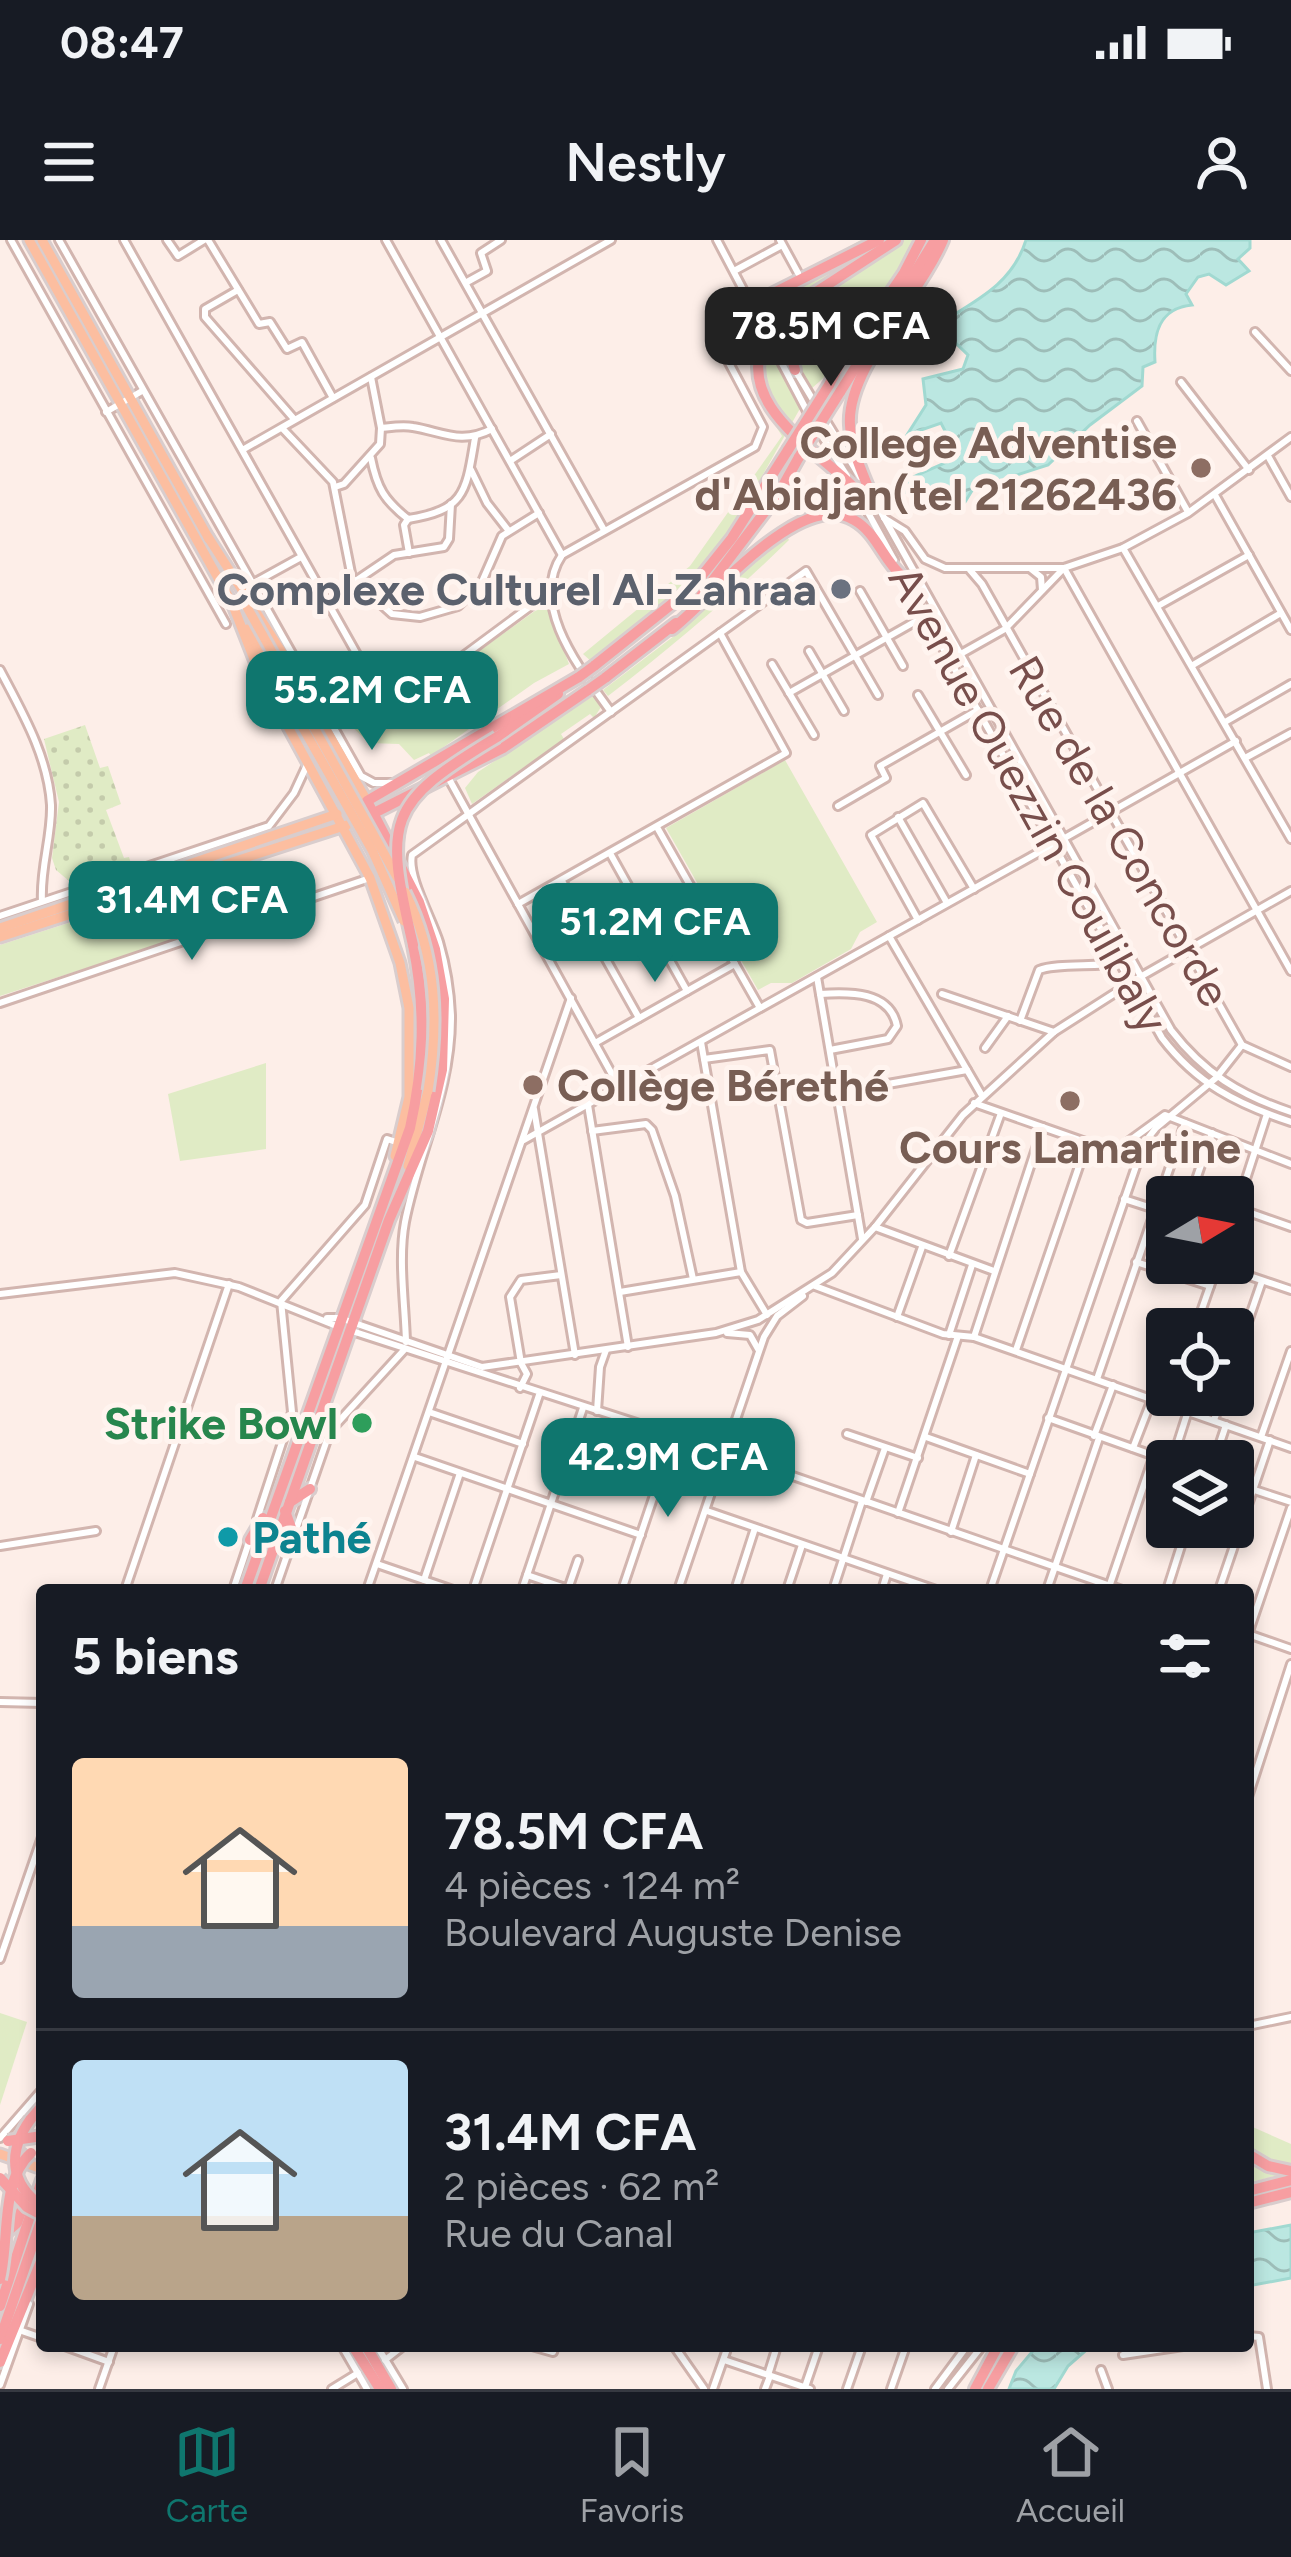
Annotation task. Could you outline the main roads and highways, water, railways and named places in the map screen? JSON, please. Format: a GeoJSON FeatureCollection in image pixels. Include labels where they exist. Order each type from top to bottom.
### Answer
{"type":"FeatureCollection","features":[{"type":"Feature","properties":{"kind":"highway"},"geometry":{"type":"LineString","coordinates":[[751,302],[879,240]]}},
{"type":"Feature","properties":{"kind":"highway"},"geometry":{"type":"LineString","coordinates":[[856,490],[775,415],[759,376],[764,340],[784,313],[896,240]]}},
{"type":"Feature","properties":{"kind":"highway"},"geometry":{"type":"LineString","coordinates":[[261,1584],[301,1432],[410,1128],[421,1065],[422,998],[396,856],[405,812],[439,772],[497,737],[692,588],[793,453],[921,240]]}},
{"type":"Feature","properties":{"kind":"highway"},"geometry":{"type":"LineString","coordinates":[[834,388],[939,240]]}},
{"type":"Feature","properties":{"kind":"highway"},"geometry":{"type":"LineString","coordinates":[[872,497],[852,442],[850,407],[862,373],[922,282],[939,240]]}},
{"type":"Feature","properties":{"kind":"highway"},"geometry":{"type":"LineString","coordinates":[[795,370],[788,336],[793,318],[808,306],[835,309],[849,332],[834,388]]}},
{"type":"Feature","properties":{"kind":"highway"},"geometry":{"type":"LineString","coordinates":[[672,628],[721,574],[779,493],[793,453]]}},
{"type":"Feature","properties":{"kind":"highway"},"geometry":{"type":"LineString","coordinates":[[374,813],[503,748],[672,628],[781,533],[812,515],[835,512],[861,523],[902,576]]}},
{"type":"Feature","properties":{"kind":"highway"},"geometry":{"type":"LineString","coordinates":[[248,1584],[352,1327],[401,1189],[431,1128],[432,1097],[444,1046],[442,978],[418,902],[367,801],[579,677]]}},
{"type":"Feature","properties":{"kind":"highway"},"geometry":{"type":"LineString","coordinates":[[283,1444],[301,1432]]}},
{"type":"Feature","properties":{"kind":"highway"},"geometry":{"type":"LineString","coordinates":[[250,1540],[282,1505],[310,1489]]}},
{"type":"Feature","properties":{"kind":"highway"},"geometry":{"type":"LineString","coordinates":[[282,1505],[293,1536]]}},
{"type":"Feature","properties":{"kind":"highway"},"geometry":{"type":"LineString","coordinates":[[36,2115],[20,2135],[14,2164],[24,2192],[36,2206]]}},
{"type":"Feature","properties":{"kind":"highway"},"geometry":{"type":"LineString","coordinates":[[0,2140],[36,2137]]}},
{"type":"Feature","properties":{"kind":"highway"},"geometry":{"type":"LineString","coordinates":[[0,2279],[9,2179],[22,2159],[36,2151]]}},
{"type":"Feature","properties":{"kind":"highway"},"geometry":{"type":"LineString","coordinates":[[1254,2158],[1291,2170]]}},
{"type":"Feature","properties":{"kind":"highway"},"geometry":{"type":"LineString","coordinates":[[0,2178],[36,2211]]}},
{"type":"Feature","properties":{"kind":"highway"},"geometry":{"type":"LineString","coordinates":[[1254,2189],[1291,2180]]}},
{"type":"Feature","properties":{"kind":"highway"},"geometry":{"type":"LineString","coordinates":[[0,2238],[16,2223],[36,2183]]}},
{"type":"Feature","properties":{"kind":"highway"},"geometry":{"type":"LineString","coordinates":[[1254,2201],[1291,2192]]}},
{"type":"Feature","properties":{"kind":"highway"},"geometry":{"type":"LineString","coordinates":[[0,2306],[36,2194]]}},
{"type":"Feature","properties":{"kind":"highway"},"geometry":{"type":"LineString","coordinates":[[0,2339],[36,2231]]}},
{"type":"Feature","properties":{"kind":"highway"},"geometry":{"type":"LineString","coordinates":[[0,2362],[36,2274]]}},
{"type":"Feature","properties":{"kind":"highway"},"geometry":{"type":"LineString","coordinates":[[357,2352],[380,2389]]}},
{"type":"Feature","properties":{"kind":"highway"},"geometry":{"type":"LineString","coordinates":[[369,2352],[391,2389]]}},
{"type":"Feature","properties":{"kind":"highway"},"geometry":{"type":"LineString","coordinates":[[975,2389],[995,2352]]}},
{"type":"Feature","properties":{"kind":"highway"},"geometry":{"type":"LineString","coordinates":[[988,2389],[1010,2352]]}},
{"type":"Feature","properties":{"kind":"main road"},"geometry":{"type":"LineString","coordinates":[[29,240],[378,863],[413,945]]}},
{"type":"Feature","properties":{"kind":"main road"},"geometry":{"type":"LineString","coordinates":[[42,240],[387,857],[419,924],[435,996],[432,1097],[401,1189]]}},
{"type":"Feature","properties":{"kind":"main road"},"geometry":{"type":"LineString","coordinates":[[0,928],[367,801],[281,651],[208,537]]}},
{"type":"Feature","properties":{"kind":"main road"},"geometry":{"type":"LineString","coordinates":[[232,603],[261,677],[370,878],[400,963],[409,1008],[409,1097],[380,1207]]}},
{"type":"Feature","properties":{"kind":"main road"},"geometry":{"type":"LineString","coordinates":[[0,937],[374,813]]}},
{"type":"Feature","properties":{"kind":"main road"},"geometry":{"type":"LineString","coordinates":[[178,858],[194,864]]}},
{"type":"Feature","properties":{"kind":"main road"},"geometry":{"type":"LineString","coordinates":[[0,2158],[36,2173]]}},
{"type":"Feature","properties":{"kind":"water"},"geometry":{"type":"Polygon","coordinates":[[[1026,240],[1250,240],[1250,248],[1238,259],[1249,271],[1226,285],[1209,274],[1198,277],[1186,294],[1192,305],[1172,311],[1160,324],[1155,362],[1143,367],[1142,386],[1048,465],[973,489],[965,502],[955,502],[952,494],[938,486],[903,493],[896,489],[901,484],[958,456],[941,423],[907,435],[926,405],[923,379],[963,369],[968,355],[937,325],[1002,280],[1026,240]]]}},
{"type":"Feature","properties":{"kind":"water"},"geometry":{"type":"Polygon","coordinates":[[[1291,2225],[1291,2278],[1254,2285],[1254,2232],[1291,2225]]]}},
{"type":"Feature","properties":{"kind":"water"},"geometry":{"type":"Polygon","coordinates":[[[1032,2352],[1084,2352],[1068,2366],[1054,2389],[1009,2389],[1032,2352]]]}},
{"type":"Feature","properties":{"kind":"place","name":"College Adventise d'Abidjan(tel 21262436"},"geometry":{"type":"Point","coordinates":[1201,468]}},
{"type":"Feature","properties":{"kind":"place","name":"Complexe Culturel Al-Zahraa"},"geometry":{"type":"Point","coordinates":[841,589]}},
{"type":"Feature","properties":{"kind":"place","name":"Collège Bérethé"},"geometry":{"type":"Point","coordinates":[533,1085]}},
{"type":"Feature","properties":{"kind":"place","name":"Cours Lamartine"},"geometry":{"type":"Point","coordinates":[1070,1101]}},
{"type":"Feature","properties":{"kind":"place","name":"Strike Bowl"},"geometry":{"type":"Point","coordinates":[362,1423]}},
{"type":"Feature","properties":{"kind":"place","name":"Pathé"},"geometry":{"type":"Point","coordinates":[228,1537]}}]}
